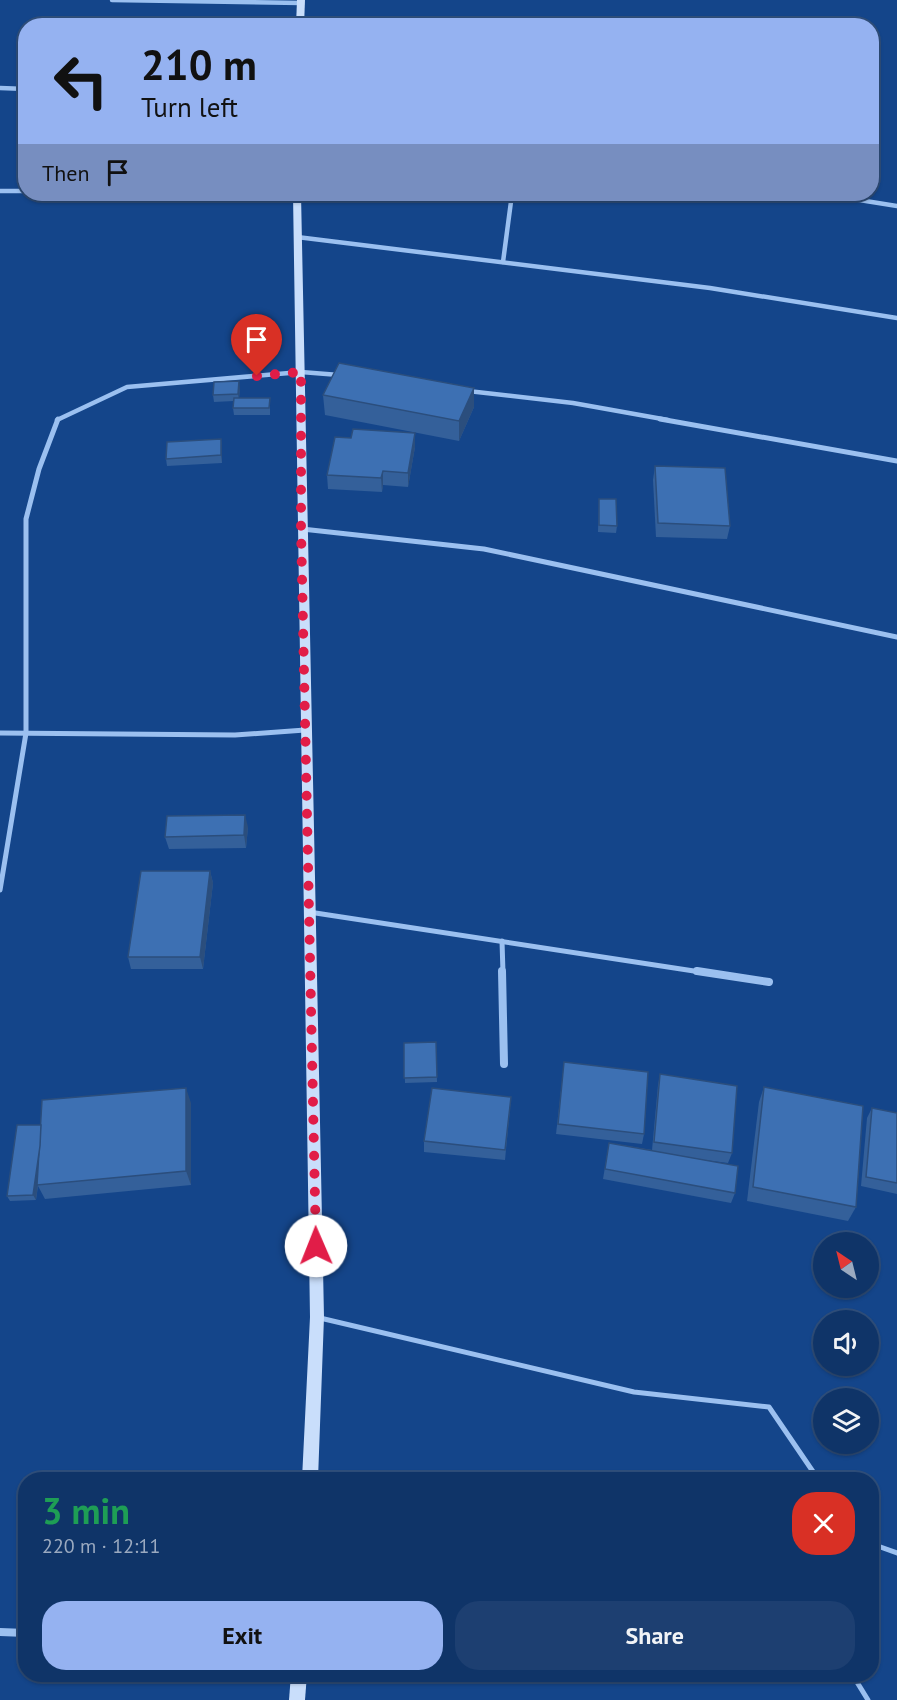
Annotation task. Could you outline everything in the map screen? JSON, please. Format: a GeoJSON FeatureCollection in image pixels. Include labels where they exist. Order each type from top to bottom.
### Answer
{"type":"FeatureCollection","features":[{"type":"Feature","properties":{"kind":"street"},"geometry":{"type":"LineString","coordinates":[[112,0],[301,1],[300,18]]}},
{"type":"Feature","properties":{"kind":"street"},"geometry":{"type":"LineString","coordinates":[[0,88],[18,89]]}},
{"type":"Feature","properties":{"kind":"street"},"geometry":{"type":"LineString","coordinates":[[0,191],[18,191]]}},
{"type":"Feature","properties":{"kind":"street"},"geometry":{"type":"LineString","coordinates":[[297,201],[301,372],[301,529],[317,1317],[309,1472]]}},
{"type":"Feature","properties":{"kind":"street"},"geometry":{"type":"LineString","coordinates":[[503,262],[511,201]]}},
{"type":"Feature","properties":{"kind":"street"},"geometry":{"type":"LineString","coordinates":[[866,201],[897,206]]}},
{"type":"Feature","properties":{"kind":"street"},"geometry":{"type":"LineString","coordinates":[[297,237],[710,288],[897,318]]}},
{"type":"Feature","properties":{"kind":"street"},"geometry":{"type":"LineString","coordinates":[[0,890],[26,733],[26,519],[39,470],[58,418],[127,387],[301,372],[342,375]]}},
{"type":"Feature","properties":{"kind":"street"},"geometry":{"type":"LineString","coordinates":[[465,390],[573,403],[897,461]]}},
{"type":"Feature","properties":{"kind":"street"},"geometry":{"type":"LineString","coordinates":[[301,529],[484,549],[897,637]]}},
{"type":"Feature","properties":{"kind":"street"},"geometry":{"type":"LineString","coordinates":[[0,733],[235,735],[305,730]]}},
{"type":"Feature","properties":{"kind":"street"},"geometry":{"type":"LineString","coordinates":[[309,912],[769,982]]}},
{"type":"Feature","properties":{"kind":"street"},"geometry":{"type":"LineString","coordinates":[[502,941],[504,1064]]}},
{"type":"Feature","properties":{"kind":"street"},"geometry":{"type":"LineString","coordinates":[[0,1632],[18,1633]]}},
{"type":"Feature","properties":{"kind":"street"},"geometry":{"type":"LineString","coordinates":[[297,1700],[298,1682]]}},
{"type":"Feature","properties":{"kind":"lane"},"geometry":{"type":"LineString","coordinates":[[317,1317],[634,1392],[770,1407],[813,1472]]}},
{"type":"Feature","properties":{"kind":"lane"},"geometry":{"type":"LineString","coordinates":[[879,1547],[897,1553]]}},
{"type":"Feature","properties":{"kind":"lane"},"geometry":{"type":"LineString","coordinates":[[857,1682],[868,1700]]}},
{"type":"Feature","properties":{"kind":"building"},"geometry":{"type":"Polygon","coordinates":[[[339,363],[474,388],[459,421],[323,395],[339,363]]]}},
{"type":"Feature","properties":{"kind":"building"},"geometry":{"type":"Polygon","coordinates":[[[239,381],[238,394],[213,395],[214,382],[239,381]]]}},
{"type":"Feature","properties":{"kind":"building"},"geometry":{"type":"Polygon","coordinates":[[[234,398],[270,398],[269,408],[233,408],[234,398]]]}},
{"type":"Feature","properties":{"kind":"building"},"geometry":{"type":"Polygon","coordinates":[[[353,429],[415,433],[408,473],[383,471],[381,478],[327,475],[335,437],[351,438],[353,429]]]}},
{"type":"Feature","properties":{"kind":"building"},"geometry":{"type":"Polygon","coordinates":[[[221,439],[221,455],[166,459],[167,442],[221,439]]]}},
{"type":"Feature","properties":{"kind":"building"},"geometry":{"type":"Polygon","coordinates":[[[655,466],[725,468],[730,526],[658,523],[655,466]]]}},
{"type":"Feature","properties":{"kind":"building"},"geometry":{"type":"Polygon","coordinates":[[[599,499],[616,499],[617,526],[599,525],[599,499]]]}},
{"type":"Feature","properties":{"kind":"building"},"geometry":{"type":"Polygon","coordinates":[[[245,815],[244,835],[165,837],[167,816],[245,815]]]}},
{"type":"Feature","properties":{"kind":"building"},"geometry":{"type":"Polygon","coordinates":[[[141,871],[210,871],[200,957],[128,957],[141,871]]]}},
{"type":"Feature","properties":{"kind":"building"},"geometry":{"type":"Polygon","coordinates":[[[436,1042],[437,1077],[404,1078],[404,1043],[436,1042]]]}},
{"type":"Feature","properties":{"kind":"building"},"geometry":{"type":"Polygon","coordinates":[[[564,1062],[648,1072],[644,1134],[558,1124],[564,1062]]]}},
{"type":"Feature","properties":{"kind":"building"},"geometry":{"type":"Polygon","coordinates":[[[660,1074],[737,1086],[732,1153],[654,1142],[660,1074]]]}},
{"type":"Feature","properties":{"kind":"building"},"geometry":{"type":"Polygon","coordinates":[[[764,1087],[863,1106],[856,1207],[753,1187],[764,1087]]]}},
{"type":"Feature","properties":{"kind":"building"},"geometry":{"type":"Polygon","coordinates":[[[186,1088],[186,1171],[37,1185],[42,1100],[186,1088]]]}},
{"type":"Feature","properties":{"kind":"building"},"geometry":{"type":"Polygon","coordinates":[[[432,1088],[511,1097],[505,1150],[424,1141],[432,1088]]]}},
{"type":"Feature","properties":{"kind":"building"},"geometry":{"type":"Polygon","coordinates":[[[872,1108],[897,1113],[897,1183],[866,1177],[872,1108]]]}},
{"type":"Feature","properties":{"kind":"building"},"geometry":{"type":"Polygon","coordinates":[[[17,1125],[41,1125],[33,1195],[7,1196],[17,1125]]]}},
{"type":"Feature","properties":{"kind":"building"},"geometry":{"type":"Polygon","coordinates":[[[609,1143],[738,1166],[735,1193],[605,1169],[609,1143]]]}},
{"type":"Feature","properties":{"kind":"route"},"geometry":{"type":"LineString","coordinates":[[257,376],[301,372],[301,529],[316,1246]]}}]}
